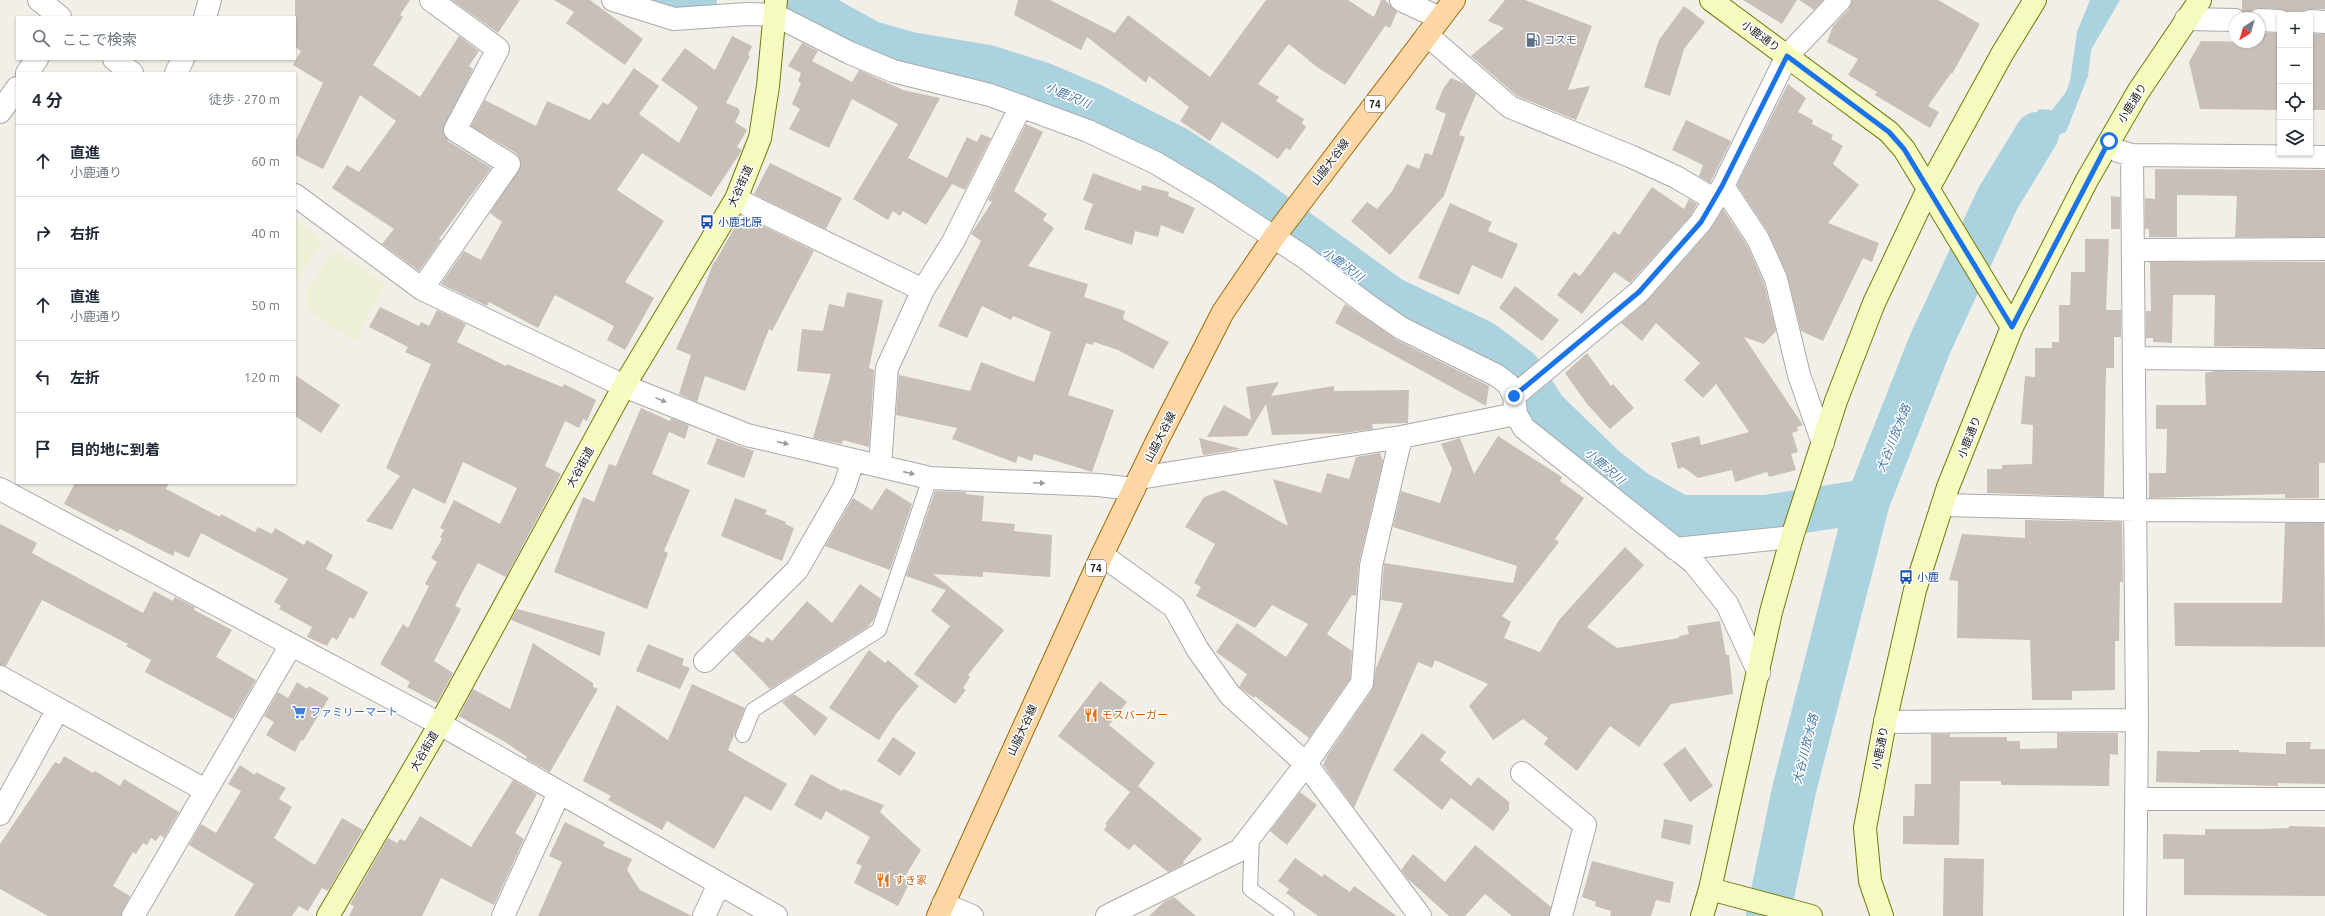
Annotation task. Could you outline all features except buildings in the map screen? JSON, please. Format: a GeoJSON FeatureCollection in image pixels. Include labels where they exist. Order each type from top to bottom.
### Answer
{"type":"FeatureCollection","features":[{"type":"Feature","properties":{"kind":"main road","name":"山脇大谷線"},"geometry":{"type":"LineString","coordinates":[[941,910],[1102,555],[1136,484],[1223,312],[1275,235],[1454,0]]}},
{"type":"Feature","properties":{"kind":"street"},"geometry":{"type":"LineString","coordinates":[[39,0],[59,16]]}},
{"type":"Feature","properties":{"kind":"street"},"geometry":{"type":"LineString","coordinates":[[205,16],[210,0]]}},
{"type":"Feature","properties":{"kind":"street"},"geometry":{"type":"LineString","coordinates":[[422,289],[509,164],[455,130],[498,49],[431,0]]}},
{"type":"Feature","properties":{"kind":"street"},"geometry":{"type":"LineString","coordinates":[[612,0],[674,19],[747,14],[776,8],[850,53],[893,71],[990,95],[1088,130],[1156,163],[1275,235],[1402,328],[1496,374],[1508,384],[1524,428],[1541,444],[1694,563],[1727,604],[1758,673]]}},
{"type":"Feature","properties":{"kind":"street"},"geometry":{"type":"LineString","coordinates":[[1401,0],[1440,18]]}},
{"type":"Feature","properties":{"kind":"street"},"geometry":{"type":"LineString","coordinates":[[296,196],[422,289],[624,386],[747,435],[930,478],[1098,485],[1136,484],[1401,437],[1515,405],[1639,292],[1701,222],[1719,193],[1787,56],[1840,0]]}},
{"type":"Feature","properties":{"kind":"street"},"geometry":{"type":"LineString","coordinates":[[1702,916],[1710,890],[1771,612],[1792,537],[1836,401],[1874,302],[1928,189],[2002,54],[2035,0]]}},
{"type":"Feature","properties":{"kind":"street","name":"小鹿通り"},"geometry":{"type":"LineString","coordinates":[[1882,916],[1870,881],[1864,828],[1885,722],[1915,590],[1943,505],[2012,327],[2105,148],[2186,19],[2200,0]]}},
{"type":"Feature","properties":{"kind":"street","name":"小鹿通り"},"geometry":{"type":"LineString","coordinates":[[1717,2],[1889,132],[1904,149],[2012,327]]}},
{"type":"Feature","properties":{"kind":"street","name":"大谷街道"},"geometry":{"type":"LineString","coordinates":[[328,916],[440,724],[624,386],[736,199],[760,138],[776,8]]}},
{"type":"Feature","properties":{"kind":"street"},"geometry":{"type":"LineString","coordinates":[[2186,19],[2229,20]]}},
{"type":"Feature","properties":{"kind":"street"},"geometry":{"type":"LineString","coordinates":[[2265,20],[2277,21]]}},
{"type":"Feature","properties":{"kind":"street"},"geometry":{"type":"LineString","coordinates":[[2313,21],[2325,22]]}},
{"type":"Feature","properties":{"kind":"street"},"geometry":{"type":"LineString","coordinates":[[1427,35],[1510,107],[1630,156],[1676,177],[1719,193],[1758,239],[1776,279],[1800,375],[1823,443]]}},
{"type":"Feature","properties":{"kind":"street"},"geometry":{"type":"LineString","coordinates":[[29,72],[36,60]]}},
{"type":"Feature","properties":{"kind":"street"},"geometry":{"type":"LineString","coordinates":[[115,60],[131,72]]}},
{"type":"Feature","properties":{"kind":"street"},"geometry":{"type":"LineString","coordinates":[[176,72],[182,60]]}},
{"type":"Feature","properties":{"kind":"street"},"geometry":{"type":"LineString","coordinates":[[0,112],[16,89]]}},
{"type":"Feature","properties":{"kind":"street"},"geometry":{"type":"LineString","coordinates":[[880,466],[887,368],[923,290],[953,242],[1021,106]]}},
{"type":"Feature","properties":{"kind":"street"},"geometry":{"type":"LineString","coordinates":[[2105,148],[2132,155],[2325,157]]}},
{"type":"Feature","properties":{"kind":"street"},"geometry":{"type":"LineString","coordinates":[[2132,155],[2137,720],[2136,916]]}},
{"type":"Feature","properties":{"kind":"street"},"geometry":{"type":"LineString","coordinates":[[736,199],[923,290]]}},
{"type":"Feature","properties":{"kind":"street"},"geometry":{"type":"LineString","coordinates":[[2133,250],[2325,249]]}},
{"type":"Feature","properties":{"kind":"street"},"geometry":{"type":"LineString","coordinates":[[2134,358],[2325,360]]}},
{"type":"Feature","properties":{"kind":"street"},"geometry":{"type":"LineString","coordinates":[[1107,916],[1240,850],[1306,764],[1362,683],[1372,566],[1401,437]]}},
{"type":"Feature","properties":{"kind":"street"},"geometry":{"type":"LineString","coordinates":[[705,661],[797,570],[844,488],[853,460]]}},
{"type":"Feature","properties":{"kind":"street"},"geometry":{"type":"LineString","coordinates":[[0,488],[440,724],[776,916]]}},
{"type":"Feature","properties":{"kind":"street"},"geometry":{"type":"LineString","coordinates":[[1943,505],[2135,510],[2325,511]]}},
{"type":"Feature","properties":{"kind":"street"},"geometry":{"type":"LineString","coordinates":[[1675,549],[1792,537]]}},
{"type":"Feature","properties":{"kind":"street"},"geometry":{"type":"LineString","coordinates":[[1102,555],[1174,607],[1198,650],[1230,696],[1306,764],[1420,916]]}},
{"type":"Feature","properties":{"kind":"street"},"geometry":{"type":"LineString","coordinates":[[133,916],[205,790],[291,645]]}},
{"type":"Feature","properties":{"kind":"street"},"geometry":{"type":"LineString","coordinates":[[0,677],[205,790]]}},
{"type":"Feature","properties":{"kind":"street"},"geometry":{"type":"LineString","coordinates":[[0,814],[58,709]]}},
{"type":"Feature","properties":{"kind":"street"},"geometry":{"type":"LineString","coordinates":[[1885,722],[2137,720]]}},
{"type":"Feature","properties":{"kind":"street"},"geometry":{"type":"LineString","coordinates":[[1522,773],[1585,825],[1561,916]]}},
{"type":"Feature","properties":{"kind":"street"},"geometry":{"type":"LineString","coordinates":[[503,916],[559,793]]}},
{"type":"Feature","properties":{"kind":"street"},"geometry":{"type":"LineString","coordinates":[[2136,799],[2325,799]]}},
{"type":"Feature","properties":{"kind":"street"},"geometry":{"type":"LineString","coordinates":[[704,916],[719,884]]}},
{"type":"Feature","properties":{"kind":"street"},"geometry":{"type":"LineString","coordinates":[[1710,890],[1811,916]]}},
{"type":"Feature","properties":{"kind":"street"},"geometry":{"type":"LineString","coordinates":[[941,910],[972,916]]}},
{"type":"Feature","properties":{"kind":"lane"},"geometry":{"type":"LineString","coordinates":[[743,735],[753,710],[879,630],[930,478]]}},
{"type":"Feature","properties":{"kind":"lane"},"geometry":{"type":"LineString","coordinates":[[1252,835],[1250,889],[1287,916]]}},
{"type":"Feature","properties":{"kind":"green space"},"geometry":{"type":"Polygon","coordinates":[[[296,219],[316,235],[320,244],[296,282],[296,219]]]}},
{"type":"Feature","properties":{"kind":"green space"},"geometry":{"type":"Polygon","coordinates":[[[332,253],[340,253],[384,284],[355,341],[307,310],[306,291],[332,253]]]}},
{"type":"Feature","properties":{"kind":"water"},"geometry":{"type":"Polygon","coordinates":[[[2090,0],[2120,0],[2091,50],[2088,76],[2066,132],[2055,136],[2037,148],[2016,173],[2004,191],[2018,139],[2039,109],[2052,110],[2066,92],[2070,81],[2077,32],[2090,0]]]}},
{"type":"Feature","properties":{"kind":"waterway","name":"小鹿沢川"},"geometry":{"type":"LineString","coordinates":[[667,0],[680,4],[695,0]]}},
{"type":"Feature","properties":{"kind":"waterway","name":"小鹿沢川"},"geometry":{"type":"LineString","coordinates":[[793,0],[871,43],[910,54],[988,67],[1042,84],[1094,106],[1176,148],[1248,195],[1390,298],[1482,342],[1519,370],[1545,410],[1605,468],[1637,493],[1680,517],[1765,517],[1868,501]]}},
{"type":"Feature","properties":{"kind":"waterway","name":"大谷川放水路"},"geometry":{"type":"LineString","coordinates":[[1768,916],[1794,790],[1868,501],[1930,344],[1998,198],[2037,134]]}},
{"type":"Feature","properties":{"kind":"place","name":"コスモ"},"geometry":{"type":"Point","coordinates":[1533,40]}},
{"type":"Feature","properties":{"kind":"place","name":"小鹿北原"},"geometry":{"type":"Point","coordinates":[707,222]}},
{"type":"Feature","properties":{"kind":"place","name":"小鹿"},"geometry":{"type":"Point","coordinates":[1906,577]}},
{"type":"Feature","properties":{"kind":"place","name":"ファミリーマート"},"geometry":{"type":"Point","coordinates":[299,712]}},
{"type":"Feature","properties":{"kind":"place","name":"モスバーガー"},"geometry":{"type":"Point","coordinates":[1091,715]}},
{"type":"Feature","properties":{"kind":"place","name":"すき家"},"geometry":{"type":"Point","coordinates":[883,880]}},
{"type":"Feature","properties":{"kind":"route"},"geometry":{"type":"LineString","coordinates":[[1514,396],[1548,366],[1639,292],[1701,222],[1715,200],[1787,56],[1889,132],[1904,149],[2012,327],[2087,180],[2109,141]]}}]}
